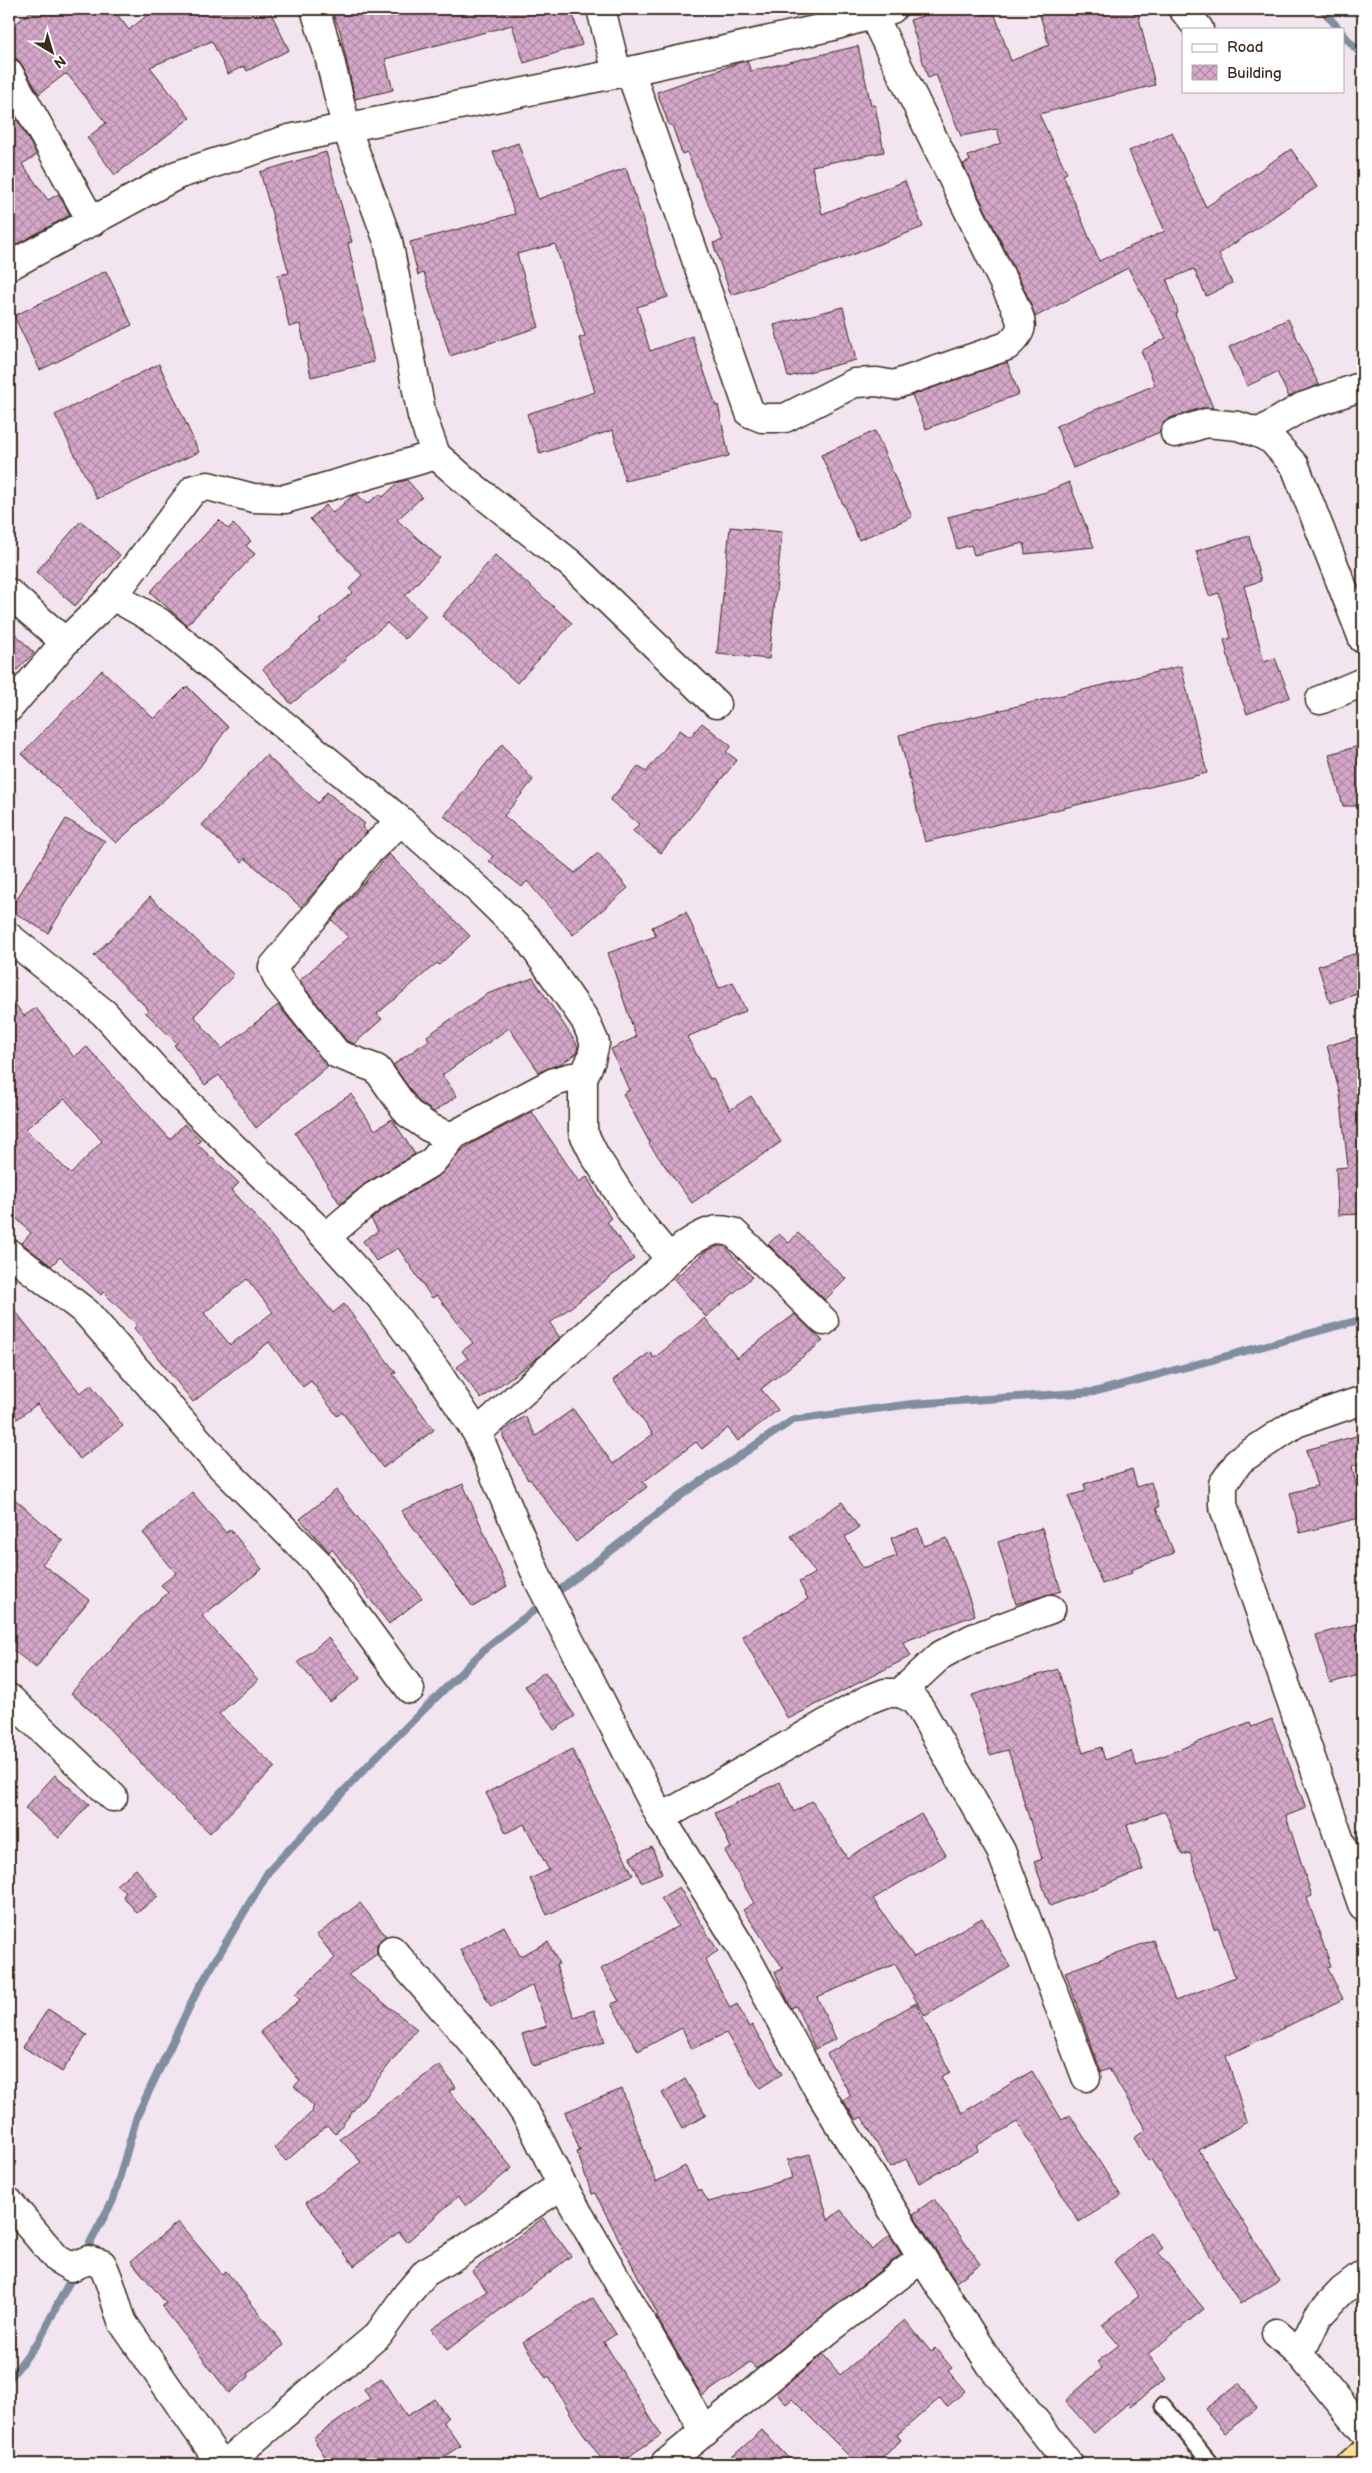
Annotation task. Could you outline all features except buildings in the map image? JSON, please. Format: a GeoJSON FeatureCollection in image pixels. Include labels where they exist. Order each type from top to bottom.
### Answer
{"type":"FeatureCollection","features":[{"type":"Feature","properties":{"kind":"highway"},"geometry":{"type":"LineString","coordinates":[[1351,2464],[1363,2453]]}},
{"type":"Feature","properties":{"kind":"street"},"geometry":{"type":"LineString","coordinates":[[315,9],[328,52],[346,127],[388,241],[422,416],[436,456],[571,564],[716,704]]}},
{"type":"Feature","properties":{"kind":"street"},"geometry":{"type":"LineString","coordinates":[[9,266],[177,175],[289,139],[624,72],[832,17],[882,12],[1022,321],[1020,333],[1006,346],[894,385],[877,382],[854,382],[785,418],[762,418],[750,413],[624,72],[601,9]]}},
{"type":"Feature","properties":{"kind":"street"},"geometry":{"type":"LineString","coordinates":[[1183,9],[1198,28]]}},
{"type":"Feature","properties":{"kind":"street"},"geometry":{"type":"LineString","coordinates":[[9,73],[92,222]]}},
{"type":"Feature","properties":{"kind":"street"},"geometry":{"type":"LineString","coordinates":[[1258,433],[1302,407],[1363,386]]}},
{"type":"Feature","properties":{"kind":"street"},"geometry":{"type":"LineString","coordinates":[[1175,433],[1206,423],[1238,426],[1272,440],[1295,466],[1363,639]]}},
{"type":"Feature","properties":{"kind":"street"},"geometry":{"type":"LineString","coordinates":[[9,708],[65,642],[113,596],[194,489],[208,486],[253,498],[285,499],[436,456]]}},
{"type":"Feature","properties":{"kind":"street"},"geometry":{"type":"LineString","coordinates":[[9,593],[65,642]]}},
{"type":"Feature","properties":{"kind":"street"},"geometry":{"type":"LineString","coordinates":[[113,596],[159,622],[401,821],[480,891],[527,937],[585,1020],[595,1043],[591,1060],[583,1078],[583,1132],[595,1156],[633,1214],[669,1258]]}},
{"type":"Feature","properties":{"kind":"street"},"geometry":{"type":"LineString","coordinates":[[1320,700],[1363,682]]}},
{"type":"Feature","properties":{"kind":"street"},"geometry":{"type":"LineString","coordinates":[[401,821],[367,853],[273,967],[278,979],[337,1054],[377,1069],[408,1113],[428,1127],[446,1135],[454,1135]]}},
{"type":"Feature","properties":{"kind":"street"},"geometry":{"type":"LineString","coordinates":[[9,937],[104,1013],[171,1087],[326,1236],[384,1300],[437,1372],[477,1432],[539,1581],[661,1818],[739,1944],[819,2091],[922,2258],[991,2366],[1069,2464]]}},
{"type":"Feature","properties":{"kind":"street"},"geometry":{"type":"LineString","coordinates":[[326,1236],[374,1196],[432,1162],[454,1135],[554,1082],[572,1077],[583,1078]]}},
{"type":"Feature","properties":{"kind":"street"},"geometry":{"type":"LineString","coordinates":[[477,1432],[661,1268],[669,1258],[702,1236],[715,1230],[733,1232],[824,1321]]}},
{"type":"Feature","properties":{"kind":"street"},"geometry":{"type":"LineString","coordinates":[[9,1252],[86,1312],[218,1464],[317,1562],[410,1689]]}},
{"type":"Feature","properties":{"kind":"street"},"geometry":{"type":"LineString","coordinates":[[1363,1400],[1296,1423],[1240,1460],[1223,1484],[1223,1505],[1363,1906]]}},
{"type":"Feature","properties":{"kind":"street"},"geometry":{"type":"LineString","coordinates":[[900,1692],[941,1654],[972,1638],[1051,1609]]}},
{"type":"Feature","properties":{"kind":"street"},"geometry":{"type":"LineString","coordinates":[[661,1818],[867,1700],[886,1693],[900,1692],[913,1699],[920,1708],[1001,1851],[1086,2077]]}},
{"type":"Feature","properties":{"kind":"street"},"geometry":{"type":"LineString","coordinates":[[9,1698],[113,1797]]}},
{"type":"Feature","properties":{"kind":"street"},"geometry":{"type":"LineString","coordinates":[[392,1950],[499,2073],[530,2121],[562,2185],[706,2432]]}},
{"type":"Feature","properties":{"kind":"street"},"geometry":{"type":"LineString","coordinates":[[9,2202],[57,2260],[71,2267],[88,2260],[102,2264],[123,2323],[223,2464],[378,2336],[408,2292],[426,2272],[459,2254],[562,2185]]}},
{"type":"Feature","properties":{"kind":"street"},"geometry":{"type":"LineString","coordinates":[[665,2464],[826,2332],[922,2258]]}},
{"type":"Feature","properties":{"kind":"street"},"geometry":{"type":"LineString","coordinates":[[1300,2354],[1318,2316],[1342,2291],[1363,2275]]}},
{"type":"Feature","properties":{"kind":"street"},"geometry":{"type":"LineString","coordinates":[[1276,2334],[1300,2354],[1363,2430]]}},
{"type":"Feature","properties":{"kind":"lane"},"geometry":{"type":"LineString","coordinates":[[1163,2405],[1211,2464]]}},
{"type":"Feature","properties":{"kind":"waterway"},"geometry":{"type":"LineString","coordinates":[[1322,9],[1338,28]]}},
{"type":"Feature","properties":{"kind":"waterway"},"geometry":{"type":"LineString","coordinates":[[1344,35],[1363,57]]}},
{"type":"Feature","properties":{"kind":"waterway"},"geometry":{"type":"LineString","coordinates":[[84,2254],[113,2200],[137,2116],[196,1993],[268,1872],[373,1760],[487,1647],[684,1493],[793,1420],[912,1404],[1094,1392],[1363,1319]]}},
{"type":"Feature","properties":{"kind":"waterway"},"geometry":{"type":"LineString","coordinates":[[9,2379],[38,2342],[74,2273]]}}]}
